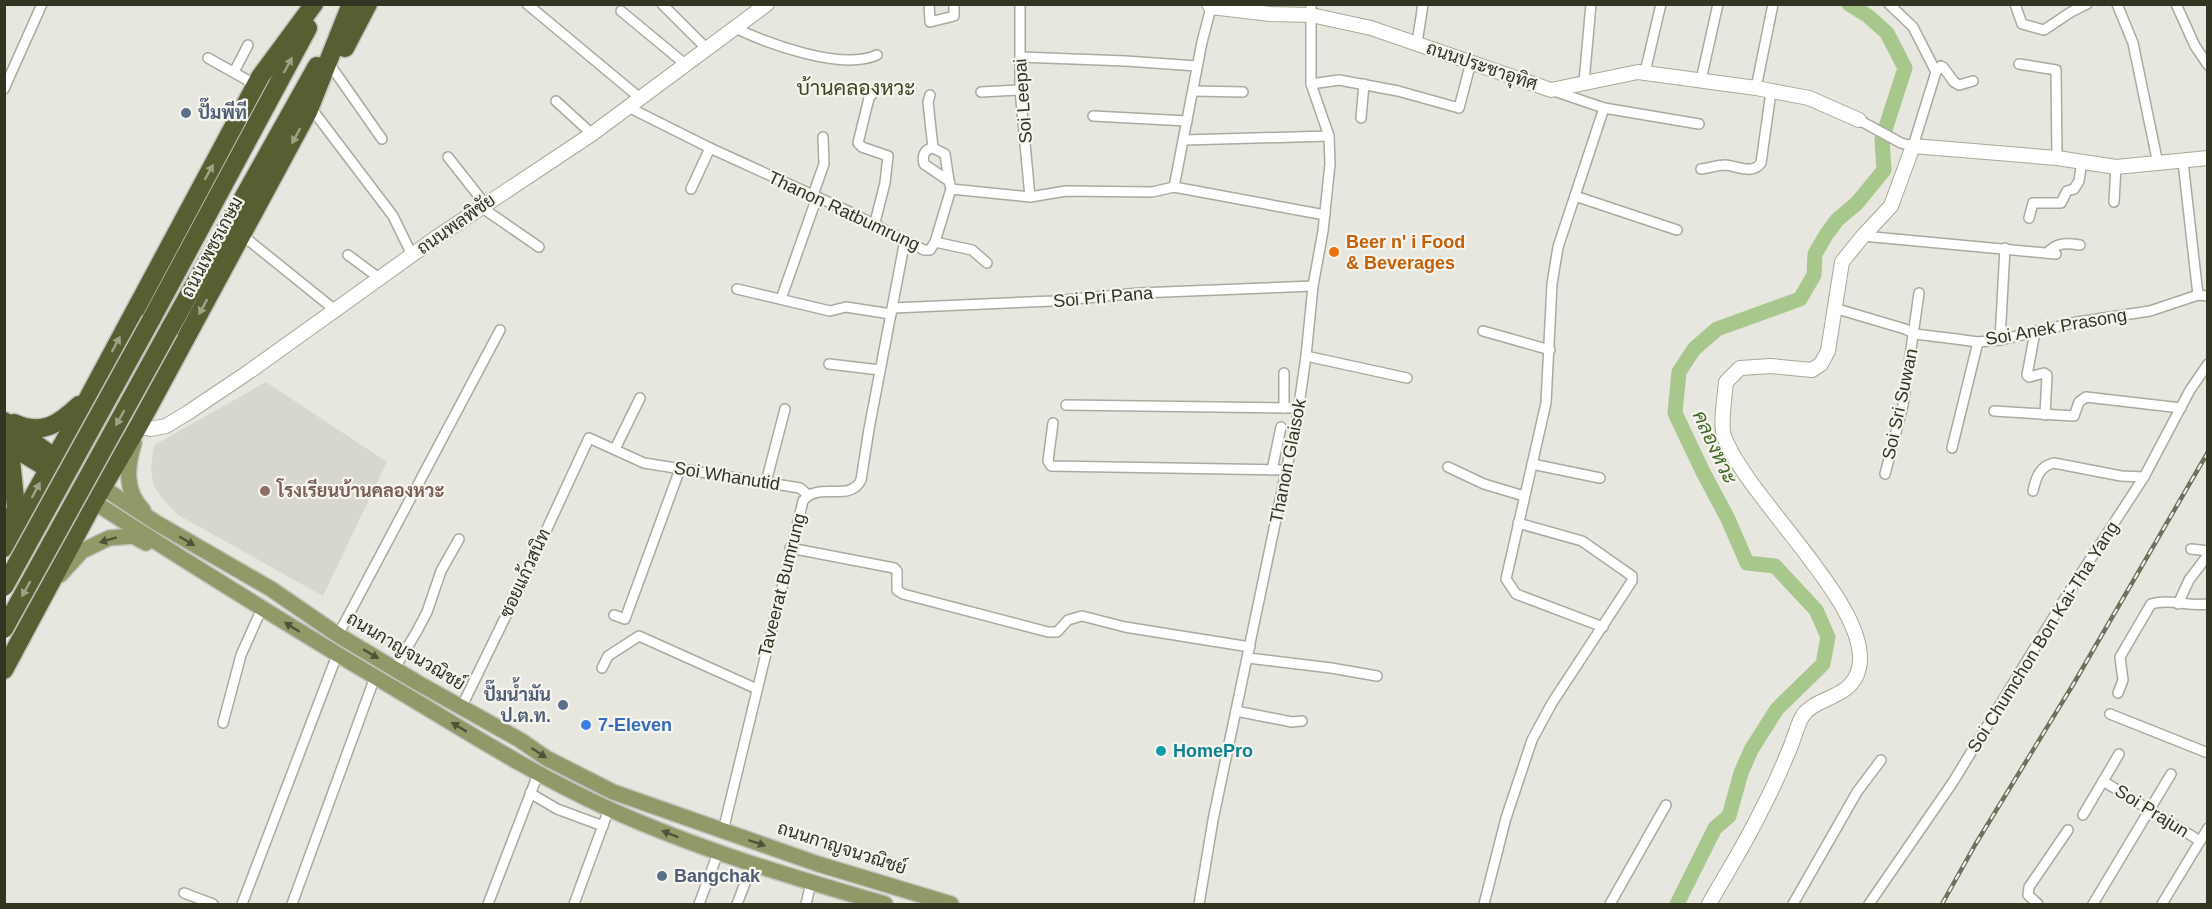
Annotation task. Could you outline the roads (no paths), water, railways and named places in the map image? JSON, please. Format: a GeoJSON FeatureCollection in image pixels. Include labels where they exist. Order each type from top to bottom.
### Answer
{"type":"FeatureCollection","features":[{"type":"Feature","properties":{"kind":"highway"},"geometry":{"type":"LineString","coordinates":[[7,542],[79,415],[299,4]]}},
{"type":"Feature","properties":{"kind":"highway"},"geometry":{"type":"LineString","coordinates":[[258,82],[314,4]]}},
{"type":"Feature","properties":{"kind":"highway"},"geometry":{"type":"LineString","coordinates":[[4,587],[321,4]]}},
{"type":"Feature","properties":{"kind":"highway"},"geometry":{"type":"LineString","coordinates":[[4,629],[351,4]]}},
{"type":"Feature","properties":{"kind":"highway","name":"ถนนเพชรเกษม"},"geometry":{"type":"LineString","coordinates":[[4,670],[310,110],[351,4]]}},
{"type":"Feature","properties":{"kind":"highway"},"geometry":{"type":"LineString","coordinates":[[310,110],[368,4]]}},
{"type":"Feature","properties":{"kind":"highway"},"geometry":{"type":"LineString","coordinates":[[4,419],[27,429],[48,428],[68,415],[89,395]]}},
{"type":"Feature","properties":{"kind":"highway"},"geometry":{"type":"LineString","coordinates":[[79,415],[89,439],[102,448],[134,433]]}},
{"type":"Feature","properties":{"kind":"highway","name":"ถนนกาญจนวณิชย์"},"geometry":{"type":"LineString","coordinates":[[4,419],[51,463],[98,495]]}},
{"type":"Feature","properties":{"kind":"highway","name":"ถนนกาญจนวณิชย์"},"geometry":{"type":"LineString","coordinates":[[4,442],[51,463]]}},
{"type":"Feature","properties":{"kind":"highway"},"geometry":{"type":"LineString","coordinates":[[4,453],[11,460],[16,508],[7,542]]}},
{"type":"Feature","properties":{"kind":"highway"},"geometry":{"type":"LineString","coordinates":[[7,542],[31,524],[54,530],[63,548],[61,566]]}},
{"type":"Feature","properties":{"kind":"main road"},"geometry":{"type":"LineString","coordinates":[[134,433],[129,461],[129,488],[134,501],[155,522]]}},
{"type":"Feature","properties":{"kind":"main road","name":"ถนนกาญจนวณิชย์"},"geometry":{"type":"LineString","coordinates":[[98,495],[155,522],[271,589],[338,635],[460,708],[613,792],[818,864],[951,904]]}},
{"type":"Feature","properties":{"kind":"main road","name":"ถนนกาญจนวณิชย์"},"geometry":{"type":"LineString","coordinates":[[98,495],[182,559],[498,752],[564,788],[609,809],[718,853],[885,904]]}},
{"type":"Feature","properties":{"kind":"main road"},"geometry":{"type":"LineString","coordinates":[[51,585],[82,551],[109,538],[133,536],[182,559]]}},
{"type":"Feature","properties":{"kind":"main road"},"geometry":{"type":"LineString","coordinates":[[564,788],[573,771]]}},
{"type":"Feature","properties":{"kind":"street"},"geometry":{"type":"LineString","coordinates":[[4,89],[42,4]]}},
{"type":"Feature","properties":{"kind":"street"},"geometry":{"type":"LineString","coordinates":[[527,4],[640,98]]}},
{"type":"Feature","properties":{"kind":"street"},"geometry":{"type":"LineString","coordinates":[[662,4],[707,49]]}},
{"type":"Feature","properties":{"kind":"street"},"geometry":{"type":"LineString","coordinates":[[929,4],[930,22],[954,16],[954,4]]}},
{"type":"Feature","properties":{"kind":"street","name":"Soi Leepai"},"geometry":{"type":"LineString","coordinates":[[1020,4],[1020,90],[1030,197]]}},
{"type":"Feature","properties":{"kind":"street"},"geometry":{"type":"LineString","coordinates":[[1417,43],[1423,4]]}},
{"type":"Feature","properties":{"kind":"street"},"geometry":{"type":"LineString","coordinates":[[1584,82],[1590,4]]}},
{"type":"Feature","properties":{"kind":"street"},"geometry":{"type":"LineString","coordinates":[[1646,72],[1661,4]]}},
{"type":"Feature","properties":{"kind":"street"},"geometry":{"type":"LineString","coordinates":[[1701,80],[1718,4]]}},
{"type":"Feature","properties":{"kind":"street"},"geometry":{"type":"LineString","coordinates":[[1756,88],[1773,4]]}},
{"type":"Feature","properties":{"kind":"street"},"geometry":{"type":"LineString","coordinates":[[1889,4],[1913,27],[1936,72]]}},
{"type":"Feature","properties":{"kind":"street"},"geometry":{"type":"LineString","coordinates":[[2015,4],[2022,24],[2044,30],[2087,4]]}},
{"type":"Feature","properties":{"kind":"street"},"geometry":{"type":"LineString","coordinates":[[2117,4],[2133,43],[2158,164]]}},
{"type":"Feature","properties":{"kind":"street"},"geometry":{"type":"LineString","coordinates":[[2176,4],[2195,46],[2208,65]]}},
{"type":"Feature","properties":{"kind":"street","name":"ถนนพลพิชัย"},"geometry":{"type":"LineString","coordinates":[[134,433],[166,426],[189,412],[483,205],[591,134],[766,5]]}},
{"type":"Feature","properties":{"kind":"street"},"geometry":{"type":"LineString","coordinates":[[1174,187],[1211,5]]}},
{"type":"Feature","properties":{"kind":"street","name":"ถนนประชาอุทิศ"},"geometry":{"type":"LineString","coordinates":[[1211,5],[1270,14],[1311,10],[1417,43],[1551,90],[1646,72],[1809,98],[1860,120]]}},
{"type":"Feature","properties":{"kind":"street"},"geometry":{"type":"LineString","coordinates":[[621,10],[685,64]]}},
{"type":"Feature","properties":{"kind":"street","name":"Thanon Glaisok"},"geometry":{"type":"LineString","coordinates":[[1199,904],[1213,820],[1299,408],[1313,286],[1325,214],[1330,164],[1329,136],[1311,84],[1311,10]]}},
{"type":"Feature","properties":{"kind":"street"},"geometry":{"type":"LineString","coordinates":[[735,28],[786,50],[856,61],[877,55]]}},
{"type":"Feature","properties":{"kind":"street"},"geometry":{"type":"LineString","coordinates":[[234,72],[248,45]]}},
{"type":"Feature","properties":{"kind":"street"},"geometry":{"type":"LineString","coordinates":[[1020,57],[1197,66]]}},
{"type":"Feature","properties":{"kind":"street"},"geometry":{"type":"LineString","coordinates":[[208,58],[258,82]]}},
{"type":"Feature","properties":{"kind":"street"},"geometry":{"type":"LineString","coordinates":[[1311,84],[1339,80],[1364,84],[1459,108],[1471,62]]}},
{"type":"Feature","properties":{"kind":"street"},"geometry":{"type":"LineString","coordinates":[[2019,64],[2056,70],[2057,158]]}},
{"type":"Feature","properties":{"kind":"street"},"geometry":{"type":"LineString","coordinates":[[1709,904],[1760,814],[1788,755],[1803,715],[1846,689],[1854,682],[1860,667],[1859,644],[1854,629],[1834,591],[1738,466],[1723,433],[1726,382],[1740,368],[1771,366],[1812,370],[1821,364],[1828,351],[1842,262],[1891,206],[1907,144],[1936,72],[1941,66],[1943,67],[1959,85],[1973,81]]}},
{"type":"Feature","properties":{"kind":"street"},"geometry":{"type":"LineString","coordinates":[[333,69],[382,139]]}},
{"type":"Feature","properties":{"kind":"street"},"geometry":{"type":"LineString","coordinates":[[1361,118],[1364,84]]}},
{"type":"Feature","properties":{"kind":"street"},"geometry":{"type":"LineString","coordinates":[[874,226],[885,183],[888,156],[885,153],[862,147],[858,139],[869,98],[877,88]]}},
{"type":"Feature","properties":{"kind":"street"},"geometry":{"type":"LineString","coordinates":[[981,92],[1020,90]]}},
{"type":"Feature","properties":{"kind":"street"},"geometry":{"type":"LineString","coordinates":[[1551,90],[1604,108],[1699,124]]}},
{"type":"Feature","properties":{"kind":"street"},"geometry":{"type":"LineString","coordinates":[[1193,91],[1243,92]]}},
{"type":"Feature","properties":{"kind":"street"},"geometry":{"type":"LineString","coordinates":[[1701,169],[1724,165],[1751,170],[1758,167],[1761,163],[1771,92]]}},
{"type":"Feature","properties":{"kind":"street"},"geometry":{"type":"LineString","coordinates":[[930,95],[928,102],[933,148]]}},
{"type":"Feature","properties":{"kind":"street"},"geometry":{"type":"LineString","coordinates":[[556,101],[591,134]]}},
{"type":"Feature","properties":{"kind":"street","name":"Thanon Ratbumrung"},"geometry":{"type":"LineString","coordinates":[[628,107],[924,250],[930,250],[935,242],[950,185]]}},
{"type":"Feature","properties":{"kind":"street"},"geometry":{"type":"LineString","coordinates":[[1603,627],[1516,594],[1506,579],[1546,403],[1552,284],[1558,247],[1604,108]]}},
{"type":"Feature","properties":{"kind":"street"},"geometry":{"type":"LineString","coordinates":[[310,110],[393,216],[412,255]]}},
{"type":"Feature","properties":{"kind":"street"},"geometry":{"type":"LineString","coordinates":[[1094,116],[1187,121]]}},
{"type":"Feature","properties":{"kind":"street"},"geometry":{"type":"LineString","coordinates":[[1860,120],[1907,144],[2057,158],[2116,167],[2208,158]]}},
{"type":"Feature","properties":{"kind":"street"},"geometry":{"type":"LineString","coordinates":[[1184,140],[1329,136]]}},
{"type":"Feature","properties":{"kind":"street"},"geometry":{"type":"LineString","coordinates":[[781,299],[795,262],[824,164],[823,137]]}},
{"type":"Feature","properties":{"kind":"street"},"geometry":{"type":"LineString","coordinates":[[691,189],[710,148]]}},
{"type":"Feature","properties":{"kind":"street"},"geometry":{"type":"LineString","coordinates":[[950,185],[945,154],[933,148],[928,149],[924,154],[924,164],[950,185],[1030,197],[1066,191],[1152,192],[1174,187],[1325,214]]}},
{"type":"Feature","properties":{"kind":"street"},"geometry":{"type":"LineString","coordinates":[[448,157],[483,205],[538,247]]}},
{"type":"Feature","properties":{"kind":"street"},"geometry":{"type":"LineString","coordinates":[[2029,218],[2033,203],[2061,203],[2067,191],[2074,189],[2079,181],[2082,161]]}},
{"type":"Feature","properties":{"kind":"street"},"geometry":{"type":"LineString","coordinates":[[2183,162],[2203,296]]}},
{"type":"Feature","properties":{"kind":"street"},"geometry":{"type":"LineString","coordinates":[[2114,202],[2116,167]]}},
{"type":"Feature","properties":{"kind":"street"},"geometry":{"type":"LineString","coordinates":[[1575,196],[1677,230]]}},
{"type":"Feature","properties":{"kind":"street"},"geometry":{"type":"LineString","coordinates":[[242,235],[335,310]]}},
{"type":"Feature","properties":{"kind":"street"},"geometry":{"type":"LineString","coordinates":[[1863,236],[2052,253],[2052,248],[2064,243],[2080,245]]}},
{"type":"Feature","properties":{"kind":"street","name":"Taveerat Bumrung"},"geometry":{"type":"LineString","coordinates":[[723,831],[803,501],[807,494],[851,491],[858,488],[861,480],[905,240]]}},
{"type":"Feature","properties":{"kind":"street"},"geometry":{"type":"LineString","coordinates":[[935,242],[972,250],[987,263]]}},
{"type":"Feature","properties":{"kind":"street"},"geometry":{"type":"LineString","coordinates":[[2000,340],[2006,248]]}},
{"type":"Feature","properties":{"kind":"street"},"geometry":{"type":"LineString","coordinates":[[348,255],[379,279]]}},
{"type":"Feature","properties":{"kind":"street","name":"Soi Pri Pana"},"geometry":{"type":"LineString","coordinates":[[737,289],[830,311],[846,307],[892,311],[1139,293],[1313,286]]}},
{"type":"Feature","properties":{"kind":"street","name":"Soi Sri Suwan"},"geometry":{"type":"LineString","coordinates":[[1885,474],[1903,405],[1915,334],[1919,293]]}},
{"type":"Feature","properties":{"kind":"street","name":"Soi Anek Prasong"},"geometry":{"type":"LineString","coordinates":[[1834,308],[1915,334],[1978,342],[2000,340],[2077,322],[2150,311],[2203,296]]}},
{"type":"Feature","properties":{"kind":"street"},"geometry":{"type":"LineString","coordinates":[[338,635],[500,330]]}},
{"type":"Feature","properties":{"kind":"street"},"geometry":{"type":"LineString","coordinates":[[1483,332],[1550,350]]}},
{"type":"Feature","properties":{"kind":"street"},"geometry":{"type":"LineString","coordinates":[[2035,332],[2027,375],[2029,377],[2044,373],[2047,375],[2045,415]]}},
{"type":"Feature","properties":{"kind":"street"},"geometry":{"type":"LineString","coordinates":[[1952,448],[1978,342]]}},
{"type":"Feature","properties":{"kind":"street"},"geometry":{"type":"LineString","coordinates":[[1306,356],[1407,378]]}},
{"type":"Feature","properties":{"kind":"street"},"geometry":{"type":"LineString","coordinates":[[829,363],[880,370]]}},
{"type":"Feature","properties":{"kind":"street","name":"Soi Chumchon Bon Kai-Tha Yang"},"geometry":{"type":"LineString","coordinates":[[1869,904],[1953,782],[2067,595],[2144,477],[2181,408],[2208,364]]}},
{"type":"Feature","properties":{"kind":"street"},"geometry":{"type":"LineString","coordinates":[[1284,373],[1284,408]]}},
{"type":"Feature","properties":{"kind":"street"},"geometry":{"type":"LineString","coordinates":[[1994,411],[2074,416],[2079,402],[2086,397],[2181,408]]}},
{"type":"Feature","properties":{"kind":"street"},"geometry":{"type":"LineString","coordinates":[[615,449],[640,398]]}},
{"type":"Feature","properties":{"kind":"street"},"geometry":{"type":"LineString","coordinates":[[1066,405],[1299,408]]}},
{"type":"Feature","properties":{"kind":"street"},"geometry":{"type":"LineString","coordinates":[[766,482],[786,409]]}},
{"type":"Feature","properties":{"kind":"street"},"geometry":{"type":"LineString","coordinates":[[1053,423],[1048,461],[1051,466],[1287,470]]}},
{"type":"Feature","properties":{"kind":"street"},"geometry":{"type":"LineString","coordinates":[[1272,470],[1281,427]]}},
{"type":"Feature","properties":{"kind":"street","name":"Soi Whanutid"},"geometry":{"type":"LineString","coordinates":[[589,438],[644,463],[800,488],[807,494]]}},
{"type":"Feature","properties":{"kind":"street","name":"ซอยแก้วสนิท"},"geometry":{"type":"LineString","coordinates":[[460,708],[520,587],[589,438]]}},
{"type":"Feature","properties":{"kind":"street"},"geometry":{"type":"LineString","coordinates":[[2033,491],[2040,471],[2045,465],[2054,463],[2121,476],[2144,477]]}},
{"type":"Feature","properties":{"kind":"street"},"geometry":{"type":"LineString","coordinates":[[1532,464],[1600,478]]}},
{"type":"Feature","properties":{"kind":"street"},"geometry":{"type":"LineString","coordinates":[[1448,467],[1484,484],[1524,496]]}},
{"type":"Feature","properties":{"kind":"street"},"geometry":{"type":"LineString","coordinates":[[614,615],[625,619],[680,469]]}},
{"type":"Feature","properties":{"kind":"street"},"geometry":{"type":"LineString","coordinates":[[1484,904],[1506,818],[1532,740],[1552,703],[1632,582],[1632,576],[1582,541],[1518,523]]}},
{"type":"Feature","properties":{"kind":"street"},"geometry":{"type":"LineString","coordinates":[[395,668],[427,612],[441,571],[459,539]]}},
{"type":"Feature","properties":{"kind":"street"},"geometry":{"type":"LineString","coordinates":[[790,548],[894,568],[897,571],[897,590],[903,594],[1048,632],[1057,632],[1068,620],[1082,616],[1125,627],[1250,647]]}},
{"type":"Feature","properties":{"kind":"street"},"geometry":{"type":"LineString","coordinates":[[2178,604],[2188,580],[2208,553],[2191,549]]}},
{"type":"Feature","properties":{"kind":"street"},"geometry":{"type":"LineString","coordinates":[[2118,693],[2123,680],[2120,657],[2151,604],[2163,600],[2178,604],[2208,604]]}},
{"type":"Feature","properties":{"kind":"street"},"geometry":{"type":"LineString","coordinates":[[223,723],[241,655],[262,608]]}},
{"type":"Feature","properties":{"kind":"street"},"geometry":{"type":"LineString","coordinates":[[602,669],[608,656],[639,636],[757,689]]}},
{"type":"Feature","properties":{"kind":"street"},"geometry":{"type":"LineString","coordinates":[[242,904],[338,655]]}},
{"type":"Feature","properties":{"kind":"street"},"geometry":{"type":"LineString","coordinates":[[1248,658],[1377,676]]}},
{"type":"Feature","properties":{"kind":"street"},"geometry":{"type":"LineString","coordinates":[[292,904],[375,677]]}},
{"type":"Feature","properties":{"kind":"street"},"geometry":{"type":"LineString","coordinates":[[1236,711],[1292,722],[1302,721]]}},
{"type":"Feature","properties":{"kind":"street"},"geometry":{"type":"LineString","coordinates":[[2110,714],[2208,753]]}},
{"type":"Feature","properties":{"kind":"street"},"geometry":{"type":"LineString","coordinates":[[2083,815],[2119,754]]}},
{"type":"Feature","properties":{"kind":"street"},"geometry":{"type":"LineString","coordinates":[[1793,904],[1857,792],[1881,760]]}},
{"type":"Feature","properties":{"kind":"street"},"geometry":{"type":"LineString","coordinates":[[488,904],[538,774]]}},
{"type":"Feature","properties":{"kind":"street"},"geometry":{"type":"LineString","coordinates":[[2093,904],[2171,774]]}},
{"type":"Feature","properties":{"kind":"street","name":"Soi Prajun"},"geometry":{"type":"LineString","coordinates":[[2103,781],[2200,841]]}},
{"type":"Feature","properties":{"kind":"street"},"geometry":{"type":"LineString","coordinates":[[530,793],[557,809],[603,826]]}},
{"type":"Feature","properties":{"kind":"street"},"geometry":{"type":"LineString","coordinates":[[1610,904],[1665,805]]}},
{"type":"Feature","properties":{"kind":"street"},"geometry":{"type":"LineString","coordinates":[[574,904],[609,809]]}},
{"type":"Feature","properties":{"kind":"street"},"geometry":{"type":"LineString","coordinates":[[2162,904],[2208,828]]}},
{"type":"Feature","properties":{"kind":"street"},"geometry":{"type":"LineString","coordinates":[[2038,904],[2028,895],[2029,887],[2068,830]]}},
{"type":"Feature","properties":{"kind":"street"},"geometry":{"type":"LineString","coordinates":[[699,904],[718,853]]}},
{"type":"Feature","properties":{"kind":"street"},"geometry":{"type":"LineString","coordinates":[[737,904],[752,865]]}},
{"type":"Feature","properties":{"kind":"street"},"geometry":{"type":"LineString","coordinates":[[806,904],[811,883]]}},
{"type":"Feature","properties":{"kind":"street"},"geometry":{"type":"LineString","coordinates":[[184,893],[213,904]]}},
{"type":"Feature","properties":{"kind":"waterway","name":"คลองหวะ"},"geometry":{"type":"LineString","coordinates":[[1677,904],[1715,828],[1729,816],[1741,773],[1751,750],[1777,709],[1823,664],[1828,637],[1816,610],[1775,566],[1747,563],[1728,519],[1675,413],[1679,372],[1694,349],[1717,329],[1800,299],[1814,275],[1815,254],[1826,235],[1837,220],[1857,203],[1884,170],[1882,139],[1905,68],[1887,33],[1868,16],[1849,4]]}},
{"type":"Feature","properties":{"kind":"railway"},"geometry":{"type":"LineString","coordinates":[[1942,904],[2208,452]]}},
{"type":"Feature","properties":{"kind":"place","name":"ปั๊มพีที"},"geometry":{"type":"Point","coordinates":[186,113]}},
{"type":"Feature","properties":{"kind":"place","name":"Beer n' i Food & Beverages"},"geometry":{"type":"Point","coordinates":[1334,252]}},
{"type":"Feature","properties":{"kind":"place","name":"โรงเรียนบ้านคลองหวะ"},"geometry":{"type":"Point","coordinates":[265,491]}},
{"type":"Feature","properties":{"kind":"place","name":"ปั๊มน้ำมัน ป.ต.ท."},"geometry":{"type":"Point","coordinates":[563,705]}},
{"type":"Feature","properties":{"kind":"place","name":"7-Eleven"},"geometry":{"type":"Point","coordinates":[586,725]}},
{"type":"Feature","properties":{"kind":"place","name":"HomePro"},"geometry":{"type":"Point","coordinates":[1161,751]}},
{"type":"Feature","properties":{"kind":"place","name":"Bangchak"},"geometry":{"type":"Point","coordinates":[662,876]}},
{"type":"Feature","properties":{"kind":"district","name":"บ้านคลองหวะ"},"geometry":{"type":"Point","coordinates":[856,87]}}]}
